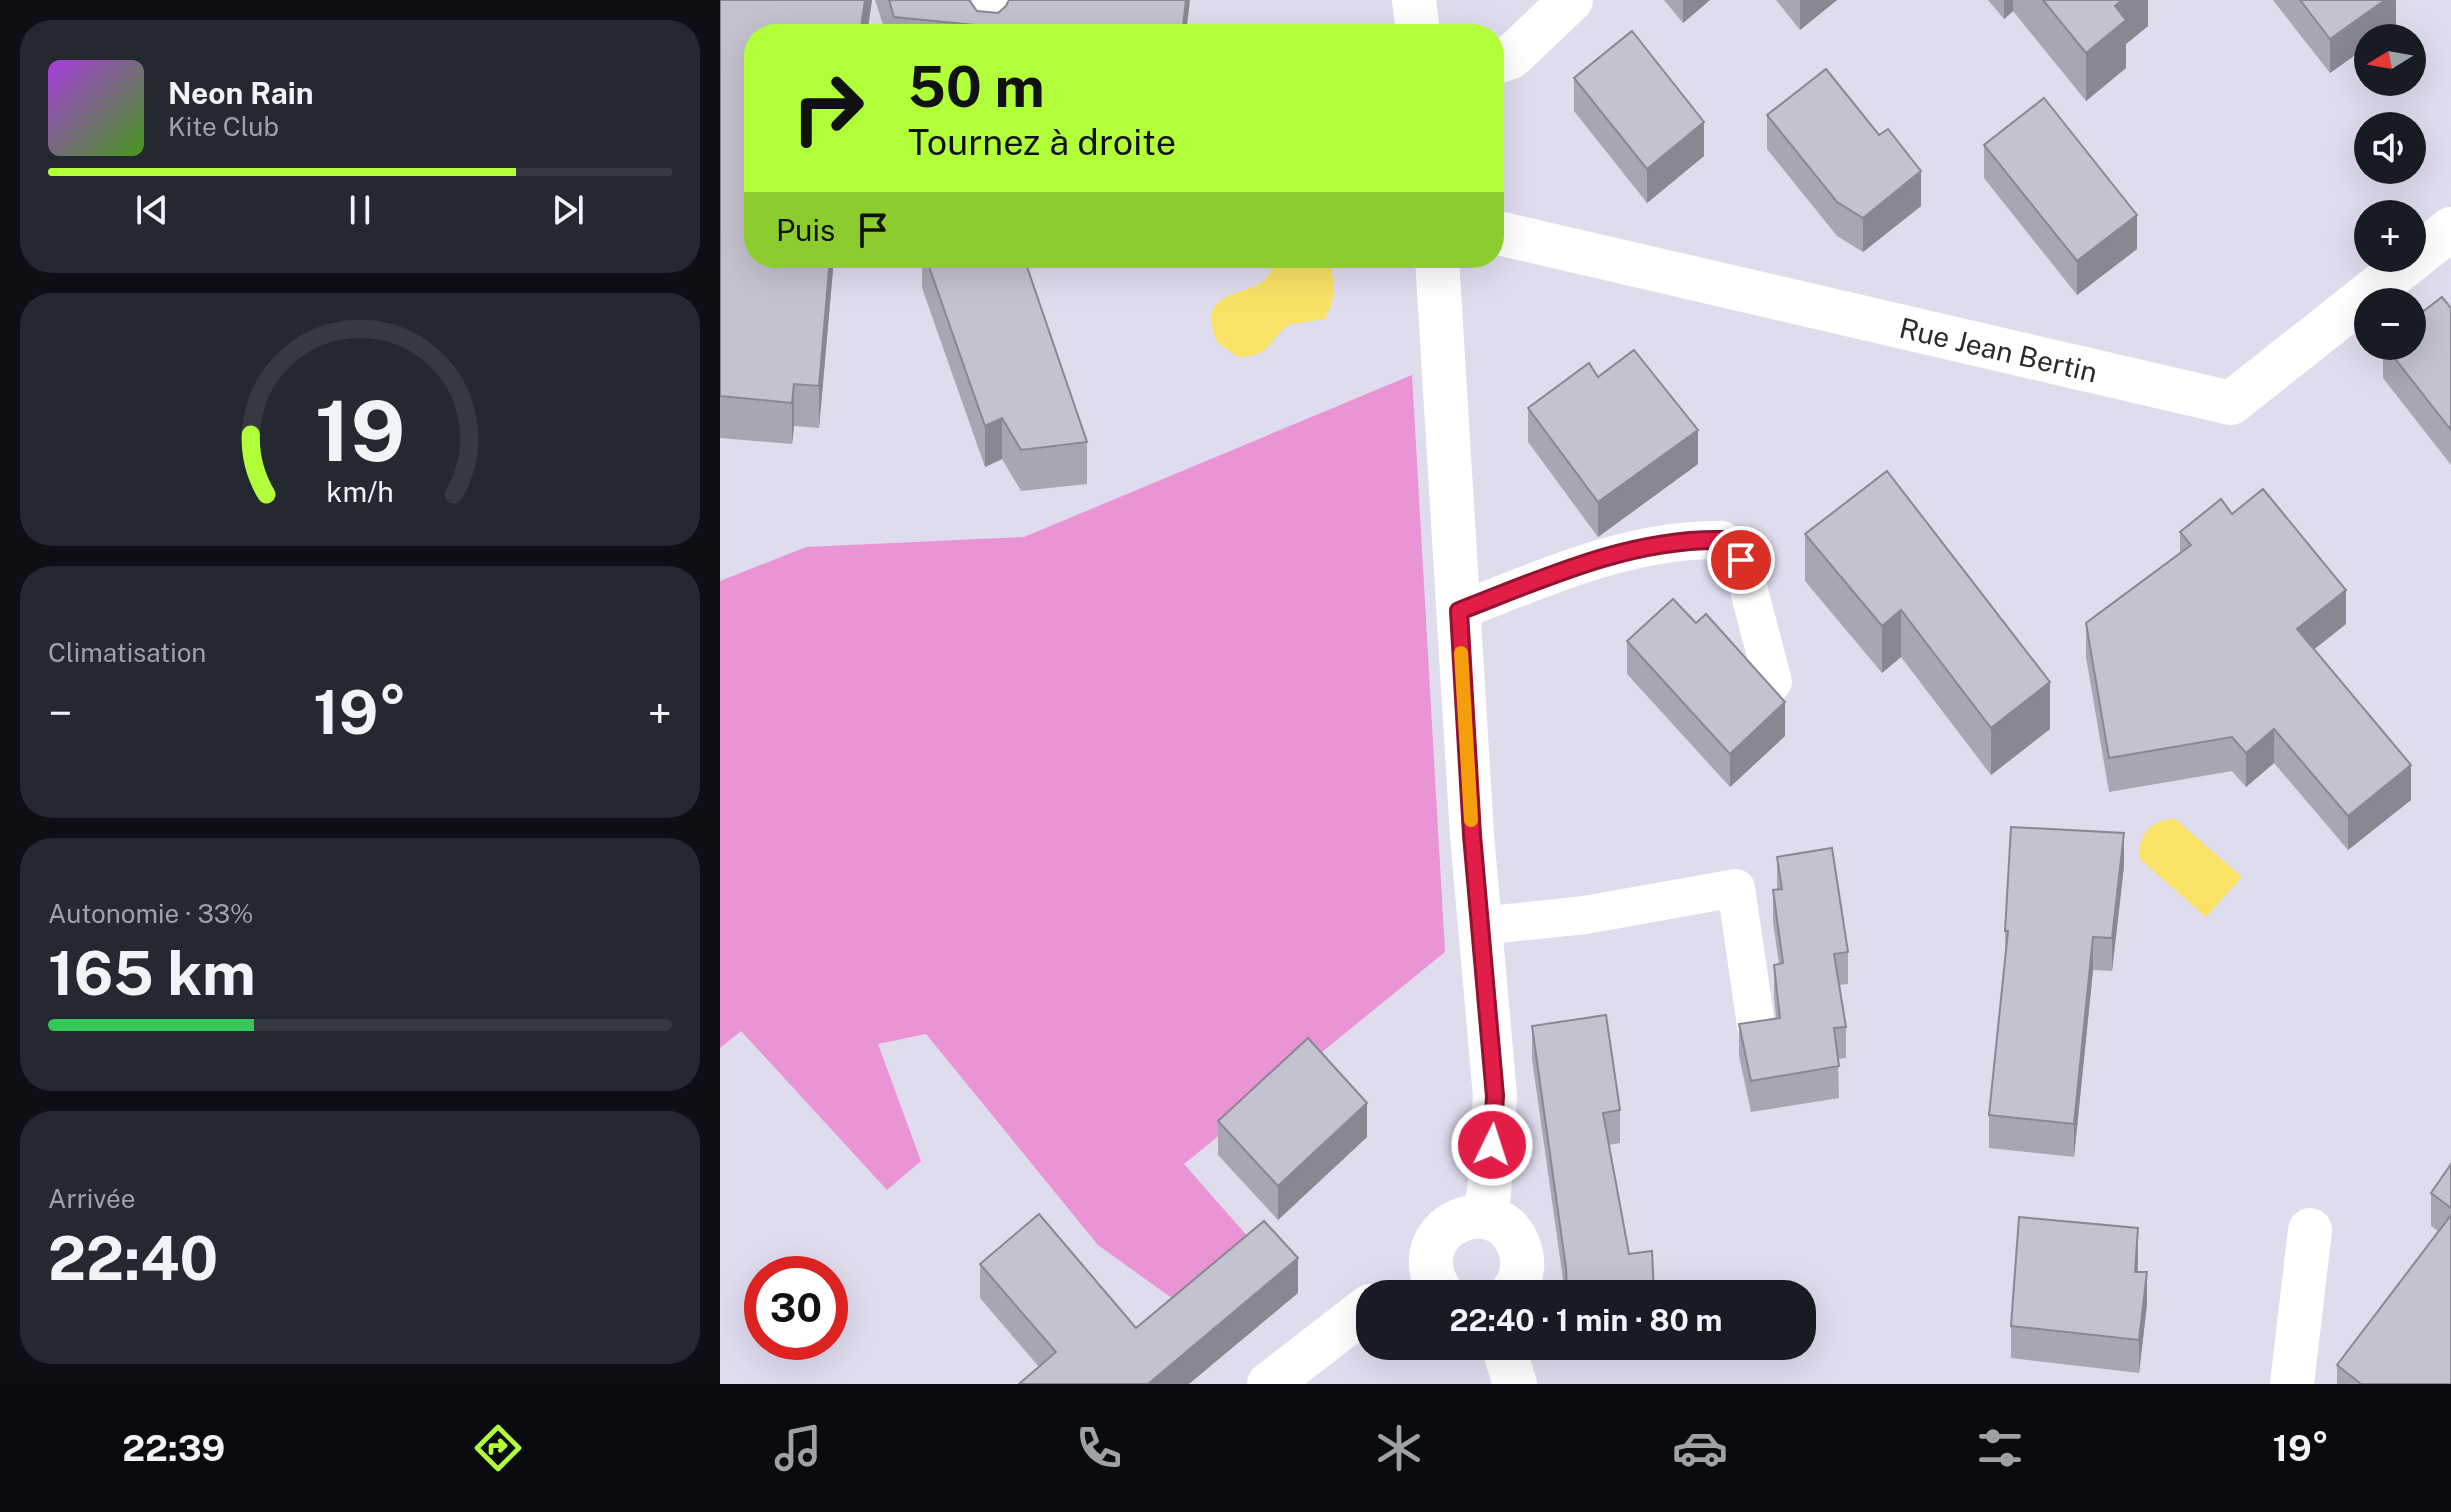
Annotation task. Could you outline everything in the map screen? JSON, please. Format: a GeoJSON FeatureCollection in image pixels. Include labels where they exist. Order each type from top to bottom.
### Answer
{"type":"FeatureCollection","features":[{"type":"Feature","properties":{"kind":"street"},"geometry":{"type":"LineString","coordinates":[[1414,0],[1417,24]]}},
{"type":"Feature","properties":{"kind":"street"},"geometry":{"type":"LineString","coordinates":[[1504,59],[1511,57],[1571,0]]}},
{"type":"Feature","properties":{"kind":"street","name":"Rue Jean Bertin"},"geometry":{"type":"LineString","coordinates":[[1504,234],[2231,403],[2451,229]]}},
{"type":"Feature","properties":{"kind":"street"},"geometry":{"type":"LineString","coordinates":[[1438,268],[1480,926],[1495,1096],[1489,1194],[1482,1216]]}},
{"type":"Feature","properties":{"kind":"street"},"geometry":{"type":"LineString","coordinates":[[1426,1280],[1440,1234],[1466,1217],[1482,1216],[1498,1221],[1511,1231],[1523,1262],[1520,1280]]}},
{"type":"Feature","properties":{"kind":"street"},"geometry":{"type":"LineString","coordinates":[[2292,1384],[2310,1230]]}},
{"type":"Feature","properties":{"kind":"street"},"geometry":{"type":"LineString","coordinates":[[1269,1384],[1356,1317]]}},
{"type":"Feature","properties":{"kind":"street"},"geometry":{"type":"LineString","coordinates":[[1507,1360],[1515,1384]]}},
{"type":"Feature","properties":{"kind":"lane"},"geometry":{"type":"LineString","coordinates":[[990,24],[992,0]]}},
{"type":"Feature","properties":{"kind":"lane"},"geometry":{"type":"LineString","coordinates":[[1459,611],[1579,565],[1684,539],[1722,540],[1741,560],[1773,682]]}},
{"type":"Feature","properties":{"kind":"lane"},"geometry":{"type":"LineString","coordinates":[[1480,926],[1585,915],[1736,888],[1756,1025]]}},
{"type":"Feature","properties":{"kind":"shaded area"},"geometry":{"type":"Polygon","coordinates":[[[1270,268],[1330,268],[1334,282],[1332,303],[1325,319],[1288,325],[1263,351],[1238,357],[1218,343],[1211,322],[1214,308],[1223,299],[1262,282],[1270,268]]]}},
{"type":"Feature","properties":{"kind":"shaded area"},"geometry":{"type":"Polygon","coordinates":[[[1412,375],[1445,952],[1184,1164],[1264,1255],[1194,1314],[1098,1245],[926,1034],[878,1044],[921,1161],[887,1190],[741,1031],[720,1048],[720,581],[806,547],[1024,537],[1412,375]]]}},
{"type":"Feature","properties":{"kind":"shaded area"},"geometry":{"type":"Polygon","coordinates":[[[2175,819],[2242,877],[2206,917],[2140,859],[2141,843],[2147,830],[2159,822],[2175,819]]]}},
{"type":"Feature","properties":{"kind":"building"},"geometry":{"type":"Polygon","coordinates":[[[720,0],[865,0],[861,24],[744,24],[744,268],[829,268],[819,386],[794,384],[792,403],[720,396],[720,0]]]}},
{"type":"Feature","properties":{"kind":"building"},"geometry":{"type":"Polygon","coordinates":[[[889,0],[969,0],[977,11],[998,13],[1009,0],[1186,0],[1183,24],[965,24],[894,17],[889,0]]]}},
{"type":"Feature","properties":{"kind":"building"},"geometry":{"type":"Polygon","coordinates":[[[2043,0],[2122,0],[2115,6],[2126,20],[2086,53],[2043,0]]]}},
{"type":"Feature","properties":{"kind":"building"},"geometry":{"type":"Polygon","coordinates":[[[2300,0],[2385,0],[2330,39],[2300,0]]]}},
{"type":"Feature","properties":{"kind":"building"},"geometry":{"type":"Polygon","coordinates":[[[1632,31],[1704,122],[1647,169],[1574,78],[1632,31]]]}},
{"type":"Feature","properties":{"kind":"building"},"geometry":{"type":"Polygon","coordinates":[[[1826,69],[1879,135],[1888,129],[1921,171],[1863,218],[1837,202],[1767,115],[1826,69]]]}},
{"type":"Feature","properties":{"kind":"building"},"geometry":{"type":"Polygon","coordinates":[[[2044,98],[2137,215],[2077,261],[1984,145],[2044,98]]]}},
{"type":"Feature","properties":{"kind":"building"},"geometry":{"type":"Polygon","coordinates":[[[930,268],[1027,268],[1087,442],[1021,450],[1002,418],[985,426],[930,268]]]}},
{"type":"Feature","properties":{"kind":"building"},"geometry":{"type":"Polygon","coordinates":[[[2442,297],[2451,308],[2451,430],[2396,360],[2426,360],[2426,309],[2442,297]]]}},
{"type":"Feature","properties":{"kind":"building"},"geometry":{"type":"Polygon","coordinates":[[[1634,350],[1698,430],[1598,502],[1528,408],[1589,363],[1598,377],[1634,350]]]}},
{"type":"Feature","properties":{"kind":"building"},"geometry":{"type":"Polygon","coordinates":[[[1887,471],[2050,682],[1991,728],[1901,610],[1882,626],[1805,534],[1887,471]]]}},
{"type":"Feature","properties":{"kind":"building"},"geometry":{"type":"Polygon","coordinates":[[[2263,489],[2346,590],[2297,629],[2411,765],[2348,816],[2274,729],[2246,753],[2232,737],[2109,758],[2086,623],[2191,545],[2180,532],[2221,499],[2232,514],[2263,489]]]}},
{"type":"Feature","properties":{"kind":"building"},"geometry":{"type":"Polygon","coordinates":[[[1673,599],[1696,623],[1706,614],[1785,702],[1730,754],[1627,641],[1673,599]]]}},
{"type":"Feature","properties":{"kind":"building"},"geometry":{"type":"Polygon","coordinates":[[[2011,827],[2124,833],[2112,938],[2093,937],[2074,1124],[1989,1115],[2008,931],[2005,931],[2011,827]]]}},
{"type":"Feature","properties":{"kind":"building"},"geometry":{"type":"Polygon","coordinates":[[[1832,848],[1848,952],[1834,954],[1846,1027],[1834,1028],[1839,1066],[1751,1081],[1739,1024],[1780,1018],[1774,965],[1783,963],[1773,890],[1782,889],[1777,857],[1832,848]]]}},
{"type":"Feature","properties":{"kind":"building"},"geometry":{"type":"Polygon","coordinates":[[[1606,1015],[1620,1110],[1603,1113],[1629,1254],[1652,1251],[1653,1280],[1566,1280],[1532,1026],[1606,1015]]]}},
{"type":"Feature","properties":{"kind":"building"},"geometry":{"type":"Polygon","coordinates":[[[1308,1038],[1367,1103],[1278,1186],[1218,1121],[1308,1038]]]}},
{"type":"Feature","properties":{"kind":"building"},"geometry":{"type":"Polygon","coordinates":[[[2451,1164],[2451,1208],[2431,1193],[2451,1164]]]}},
{"type":"Feature","properties":{"kind":"building"},"geometry":{"type":"Polygon","coordinates":[[[1039,1214],[1136,1328],[1264,1221],[1298,1258],[1148,1384],[1019,1384],[1056,1352],[980,1264],[1039,1214]]]}},
{"type":"Feature","properties":{"kind":"building"},"geometry":{"type":"Polygon","coordinates":[[[2451,1215],[2451,1384],[2361,1384],[2337,1365],[2451,1215]]]}},
{"type":"Feature","properties":{"kind":"building"},"geometry":{"type":"Polygon","coordinates":[[[2019,1217],[2138,1228],[2135,1272],[2147,1272],[2139,1340],[2011,1326],[2019,1217]]]}},
{"type":"Feature","properties":{"kind":"slow traffic"},"geometry":{"type":"LineString","coordinates":[[1461,653],[1471,820]]}},
{"type":"Feature","properties":{"kind":"route"},"geometry":{"type":"LineString","coordinates":[[1492,1145],[1495,1096],[1472,835],[1459,611],[1579,565],[1684,539],[1722,540],[1741,560]]}}]}
